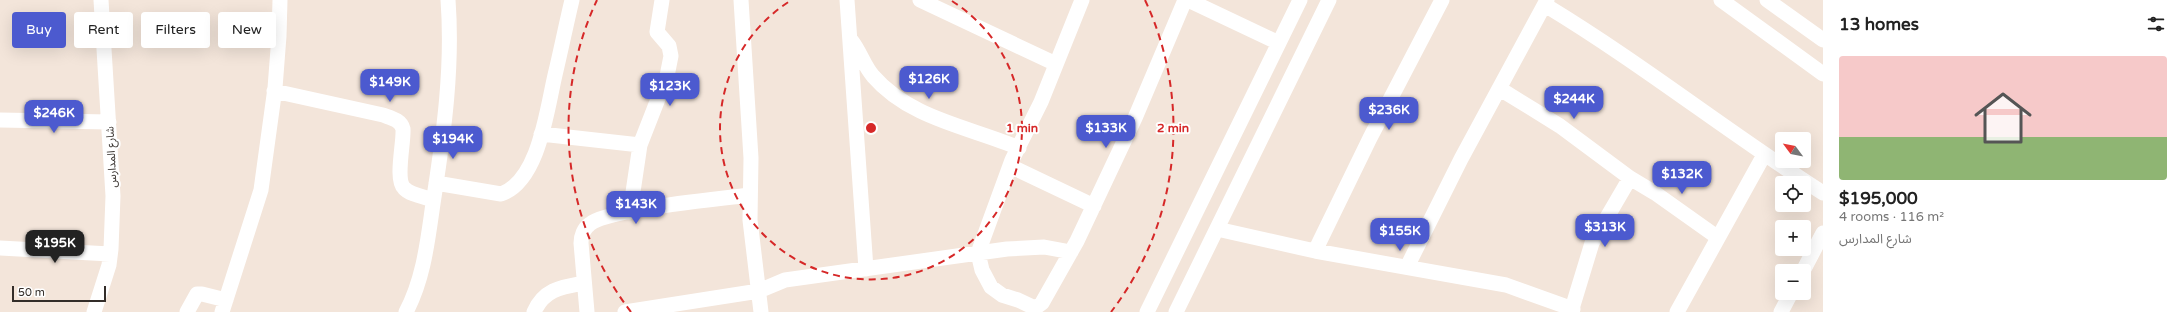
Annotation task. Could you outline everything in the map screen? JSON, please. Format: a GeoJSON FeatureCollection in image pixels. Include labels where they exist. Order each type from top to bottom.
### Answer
{"type":"FeatureCollection","features":[{"type":"Feature","properties":{"kind":"street","name":"شارع المدارس"},"geometry":{"type":"LineString","coordinates":[[94,312],[110,254],[113,196],[101,0]]}},
{"type":"Feature","properties":{"kind":"street"},"geometry":{"type":"LineString","coordinates":[[187,312],[197,294],[202,294],[224,306],[261,190],[274,91],[279,36],[280,0]]}},
{"type":"Feature","properties":{"kind":"street"},"geometry":{"type":"LineString","coordinates":[[406,312],[414,298],[428,244],[450,63],[448,0]]}},
{"type":"Feature","properties":{"kind":"street"},"geometry":{"type":"LineString","coordinates":[[436,183],[497,194],[511,190],[529,167],[542,134],[572,0]]}},
{"type":"Feature","properties":{"kind":"street"},"geometry":{"type":"LineString","coordinates":[[630,212],[640,145],[667,76],[671,56],[670,46],[657,32],[662,0]]}},
{"type":"Feature","properties":{"kind":"street"},"geometry":{"type":"LineString","coordinates":[[741,0],[751,158],[749,194],[761,312]]}},
{"type":"Feature","properties":{"kind":"street"},"geometry":{"type":"LineString","coordinates":[[847,0],[866,269]]}},
{"type":"Feature","properties":{"kind":"street"},"geometry":{"type":"LineString","coordinates":[[920,0],[1056,64]]}},
{"type":"Feature","properties":{"kind":"street"},"geometry":{"type":"LineString","coordinates":[[1082,0],[1042,102],[1010,166],[978,253],[982,270],[991,287],[1002,295],[1018,300],[1035,310],[1042,303],[1071,252],[1094,206],[1135,118],[1186,0],[1279,43]]}},
{"type":"Feature","properties":{"kind":"street"},"geometry":{"type":"LineString","coordinates":[[1148,312],[1300,0]]}},
{"type":"Feature","properties":{"kind":"street"},"geometry":{"type":"LineString","coordinates":[[1176,312],[1329,0]]}},
{"type":"Feature","properties":{"kind":"street"},"geometry":{"type":"LineString","coordinates":[[1315,251],[1370,138],[1442,0]]}},
{"type":"Feature","properties":{"kind":"street"},"geometry":{"type":"LineString","coordinates":[[1721,0],[1823,74]]}},
{"type":"Feature","properties":{"kind":"street"},"geometry":{"type":"LineString","coordinates":[[1767,0],[1823,40]]}},
{"type":"Feature","properties":{"kind":"street"},"geometry":{"type":"LineString","coordinates":[[1407,267],[1458,165],[1546,2],[1764,155],[1823,193]]}},
{"type":"Feature","properties":{"kind":"street"},"geometry":{"type":"LineString","coordinates":[[849,37],[873,76],[902,100],[932,117],[1019,148]]}},
{"type":"Feature","properties":{"kind":"street"},"geometry":{"type":"LineString","coordinates":[[1500,89],[1560,126],[1630,178],[1655,193],[1717,237]]}},
{"type":"Feature","properties":{"kind":"street"},"geometry":{"type":"LineString","coordinates":[[274,91],[383,115],[396,120],[402,125],[403,129],[400,176],[402,185],[407,191],[433,200]]}},
{"type":"Feature","properties":{"kind":"street"},"geometry":{"type":"LineString","coordinates":[[0,120],[109,122]]}},
{"type":"Feature","properties":{"kind":"street"},"geometry":{"type":"LineString","coordinates":[[542,134],[640,145]]}},
{"type":"Feature","properties":{"kind":"street"},"geometry":{"type":"LineString","coordinates":[[1677,312],[1717,237],[1764,155]]}},
{"type":"Feature","properties":{"kind":"street"},"geometry":{"type":"LineString","coordinates":[[1010,166],[1094,206]]}},
{"type":"Feature","properties":{"kind":"street"},"geometry":{"type":"LineString","coordinates":[[1217,229],[1315,251],[1506,285],[1572,310],[1586,258],[1592,244],[1630,178]]}},
{"type":"Feature","properties":{"kind":"street"},"geometry":{"type":"LineString","coordinates":[[587,312],[581,243],[585,230],[596,221],[630,212],[749,194]]}},
{"type":"Feature","properties":{"kind":"street"},"geometry":{"type":"LineString","coordinates":[[1807,264],[1823,233]]}},
{"type":"Feature","properties":{"kind":"street"},"geometry":{"type":"LineString","coordinates":[[625,312],[653,310],[759,291],[785,280],[978,253],[1023,247],[1044,247],[1071,252]]}},
{"type":"Feature","properties":{"kind":"street"},"geometry":{"type":"LineString","coordinates":[[0,248],[110,254]]}},
{"type":"Feature","properties":{"kind":"street"},"geometry":{"type":"LineString","coordinates":[[534,312],[542,299],[551,291],[558,287],[584,283]]}},
{"type":"Feature","properties":{"kind":"street"},"geometry":{"type":"LineString","coordinates":[[1780,312],[1787,300]]}}]}
